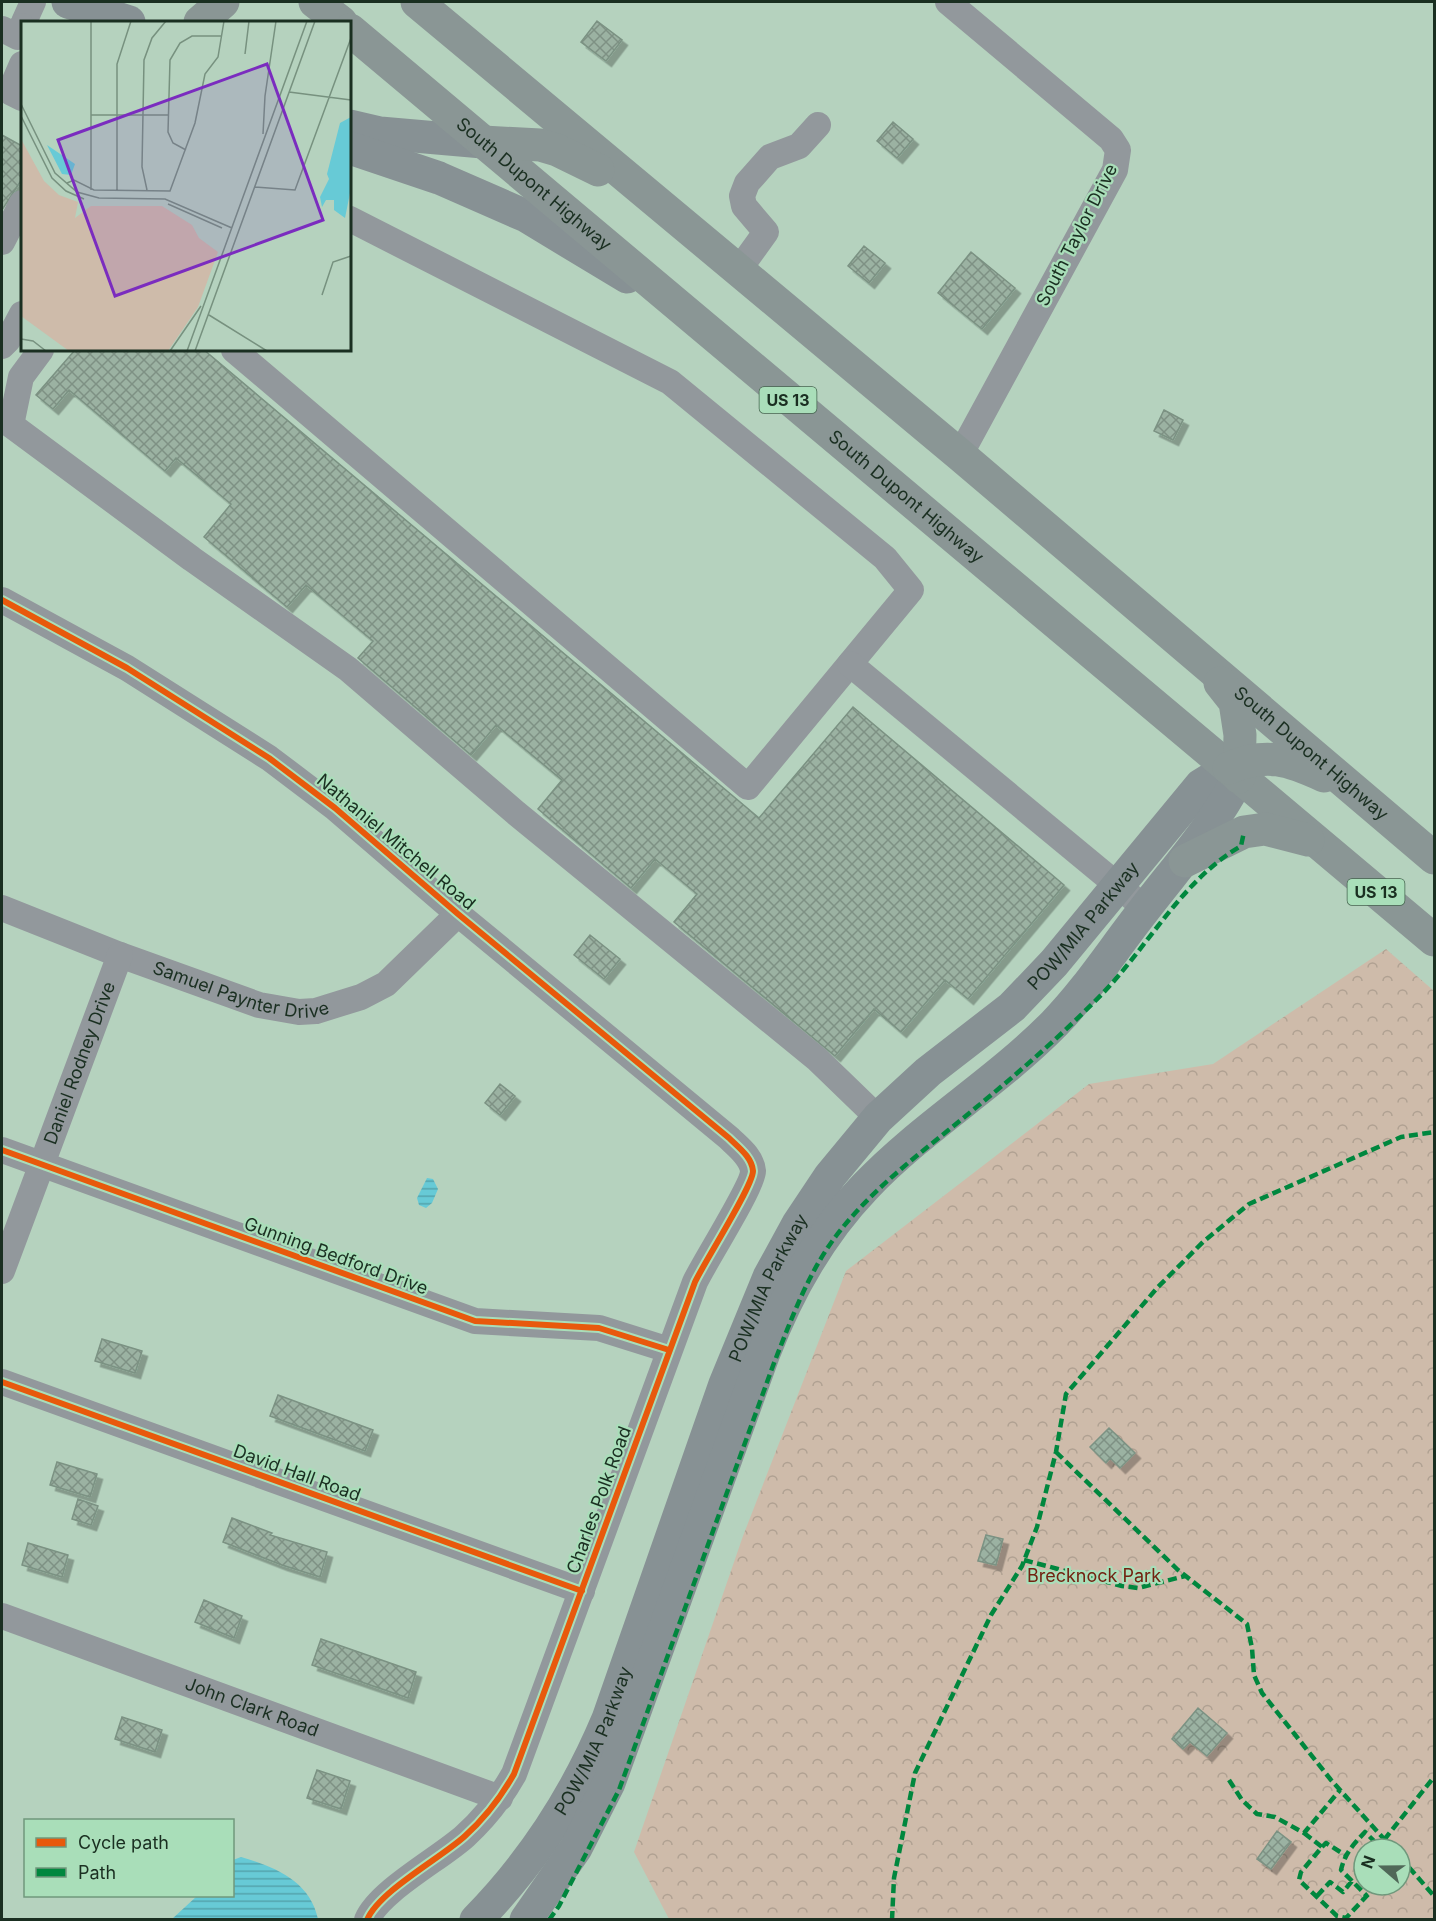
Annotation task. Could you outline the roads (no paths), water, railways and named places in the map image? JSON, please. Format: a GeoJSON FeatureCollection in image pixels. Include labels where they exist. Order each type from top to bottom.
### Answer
{"type":"FeatureCollection","features":[{"type":"Feature","properties":{"kind":"highway"},"geometry":{"type":"LineString","coordinates":[[315,2],[339,21]]}},
{"type":"Feature","properties":{"kind":"highway","name":"South Dupont Highway"},"geometry":{"type":"LineString","coordinates":[[417,2],[960,455],[1434,858]]}},
{"type":"Feature","properties":{"kind":"highway","name":"South Dupont Highway"},"geometry":{"type":"LineString","coordinates":[[351,31],[695,322],[1236,769],[1318,843],[1434,940]]}},
{"type":"Feature","properties":{"kind":"highway"},"geometry":{"type":"LineString","coordinates":[[483,142],[540,145],[557,150],[664,209]]}},
{"type":"Feature","properties":{"kind":"highway"},"geometry":{"type":"LineString","coordinates":[[1202,660],[1235,702],[1240,735],[1236,769],[1274,758],[1293,762],[1353,789]]}},
{"type":"Feature","properties":{"kind":"highway"},"geometry":{"type":"LineString","coordinates":[[1185,861],[1244,832],[1265,829],[1318,843]]}},
{"type":"Feature","properties":{"kind":"main road"},"geometry":{"type":"LineString","coordinates":[[67,2],[95,21]]}},
{"type":"Feature","properties":{"kind":"main road"},"geometry":{"type":"LineString","coordinates":[[67,2],[126,21]]}},
{"type":"Feature","properties":{"kind":"main road"},"geometry":{"type":"LineString","coordinates":[[351,126],[380,133],[483,142]]}},
{"type":"Feature","properties":{"kind":"main road"},"geometry":{"type":"LineString","coordinates":[[351,148],[439,178],[526,216],[598,257],[695,322]]}},
{"type":"Feature","properties":{"kind":"main road","name":"POW/MIA Parkway"},"geometry":{"type":"LineString","coordinates":[[526,1920],[572,1856],[609,1783],[764,1353],[787,1299],[808,1260],[843,1211],[908,1148],[1053,1025],[1082,992],[1218,816],[1236,769]]}},
{"type":"Feature","properties":{"kind":"main road","name":"POW/MIA Parkway"},"geometry":{"type":"LineString","coordinates":[[476,1920],[522,1869],[589,1763],[608,1719],[725,1384],[769,1278],[798,1224],[830,1176],[878,1118],[928,1072],[1012,1007],[1054,963],[1201,785],[1236,769]]}},
{"type":"Feature","properties":{"kind":"main road"},"geometry":{"type":"LineString","coordinates":[[878,1118],[908,1148]]}},
{"type":"Feature","properties":{"kind":"street"},"geometry":{"type":"LineString","coordinates":[[24,21],[33,2]]}},
{"type":"Feature","properties":{"kind":"street","name":"South Taylor Drive"},"geometry":{"type":"LineString","coordinates":[[948,2],[1111,139],[1118,150],[1115,170],[960,455]]}},
{"type":"Feature","properties":{"kind":"street"},"geometry":{"type":"LineString","coordinates":[[21,66],[10,92],[21,98]]}},
{"type":"Feature","properties":{"kind":"street"},"geometry":{"type":"LineString","coordinates":[[738,271],[766,232],[744,206],[742,196],[747,183],[770,157],[799,146],[818,125]]}},
{"type":"Feature","properties":{"kind":"street"},"geometry":{"type":"LineString","coordinates":[[2,242],[21,205]]}},
{"type":"Feature","properties":{"kind":"street"},"geometry":{"type":"LineString","coordinates":[[235,351],[748,787],[911,590],[885,558],[670,382],[351,220]]}},
{"type":"Feature","properties":{"kind":"street"},"geometry":{"type":"LineString","coordinates":[[4,341],[21,316]]}},
{"type":"Feature","properties":{"kind":"street"},"geometry":{"type":"LineString","coordinates":[[40,351],[21,377],[11,425],[192,559],[348,669],[516,813],[817,1059],[878,1118]]}},
{"type":"Feature","properties":{"kind":"street","name":"Nathaniel Mitchell Road"},"geometry":{"type":"LineString","coordinates":[[2,600],[127,668],[269,758],[335,808],[458,914],[715,1126]]}},
{"type":"Feature","properties":{"kind":"street"},"geometry":{"type":"LineString","coordinates":[[850,663],[1145,908]]}},
{"type":"Feature","properties":{"kind":"street","name":"Samuel Paynter Drive"},"geometry":{"type":"LineString","coordinates":[[2,908],[120,955],[259,1005],[299,1012],[316,1011],[361,997],[386,984],[458,914]]}},
{"type":"Feature","properties":{"kind":"street","name":"Daniel Rodney Drive"},"geometry":{"type":"LineString","coordinates":[[2,1271],[120,955]]}},
{"type":"Feature","properties":{"kind":"street","name":"Charles Polk Road"},"geometry":{"type":"LineString","coordinates":[[367,1920],[369,1913],[388,1895],[464,1837],[500,1798],[523,1753],[669,1350],[704,1263],[751,1184],[753,1170],[749,1159],[715,1126]]}},
{"type":"Feature","properties":{"kind":"street","name":"Gunning Bedford Drive"},"geometry":{"type":"LineString","coordinates":[[2,1150],[475,1321],[599,1328],[669,1350]]}},
{"type":"Feature","properties":{"kind":"street","name":"David Hall Road"},"geometry":{"type":"LineString","coordinates":[[2,1382],[582,1591]]}},
{"type":"Feature","properties":{"kind":"street","name":"John Clark Road"},"geometry":{"type":"LineString","coordinates":[[2,1616],[500,1798]]}},
{"type":"Feature","properties":{"kind":"water"},"geometry":{"type":"Polygon","coordinates":[[[427,1178],[433,1179],[438,1189],[432,1203],[426,1208],[419,1205],[417,1198],[427,1178]]]}},
{"type":"Feature","properties":{"kind":"water"},"geometry":{"type":"Polygon","coordinates":[[[241,1857],[266,1866],[299,1885],[314,1906],[318,1919],[172,1919],[196,1897],[234,1897],[234,1860],[241,1857]]]}},
{"type":"Feature","properties":{"kind":"park label","name":"Brecknock Park"},"geometry":{"type":"Point","coordinates":[1094,1576]}}]}
